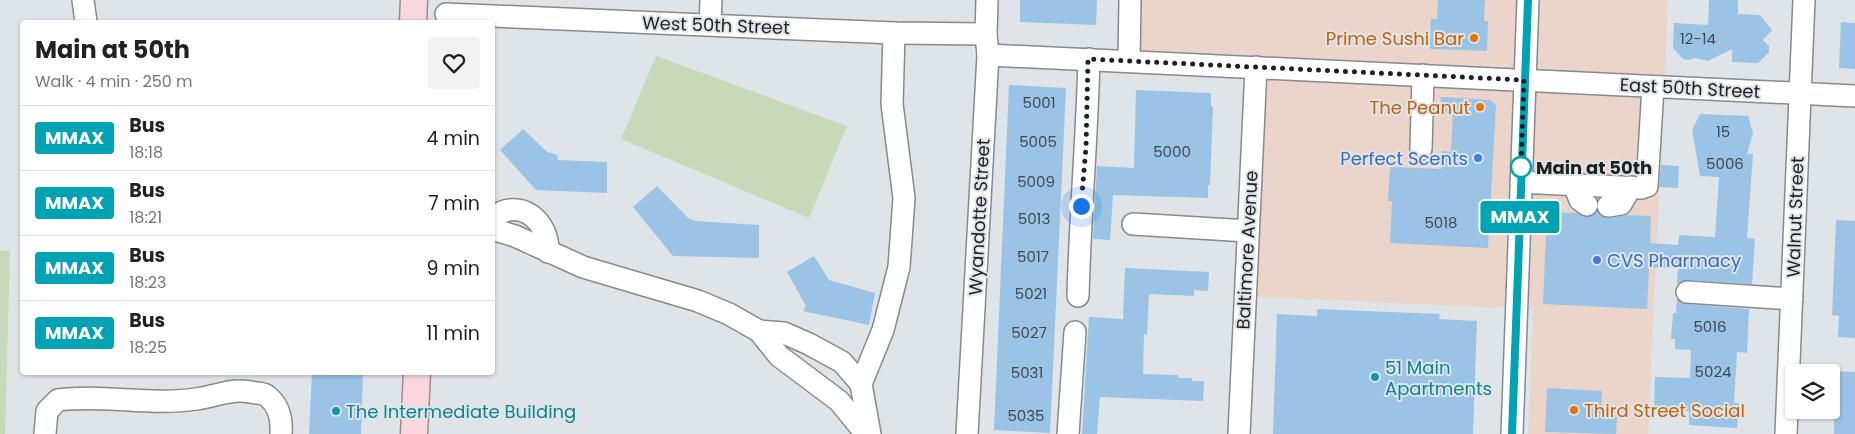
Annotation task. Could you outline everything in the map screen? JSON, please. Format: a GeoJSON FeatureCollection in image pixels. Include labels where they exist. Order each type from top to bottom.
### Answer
{"type":"FeatureCollection","features":[{"type":"Feature","properties":{"kind":"main road"},"geometry":{"type":"LineString","coordinates":[[414,434],[417,375]]}},
{"type":"Feature","properties":{"kind":"street"},"geometry":{"type":"LineString","coordinates":[[83,0],[86,20]]}},
{"type":"Feature","properties":{"kind":"street"},"geometry":{"type":"LineString","coordinates":[[710,24],[711,0]]}},
{"type":"Feature","properties":{"kind":"street","name":"Wyandotte Street"},"geometry":{"type":"LineString","coordinates":[[967,434],[987,44],[987,0]]}},
{"type":"Feature","properties":{"kind":"street"},"geometry":{"type":"LineString","coordinates":[[1129,61],[1130,0]]}},
{"type":"Feature","properties":{"kind":"street"},"geometry":{"type":"LineString","coordinates":[[1512,434],[1528,0]]}},
{"type":"Feature","properties":{"kind":"street","name":"Walnut Street"},"geometry":{"type":"LineString","coordinates":[[1786,434],[1804,0]]}},
{"type":"Feature","properties":{"kind":"street","name":"West 50th Street"},"geometry":{"type":"LineString","coordinates":[[447,12],[894,33],[1088,59],[1524,80]]}},
{"type":"Feature","properties":{"kind":"street"},"geometry":{"type":"LineString","coordinates":[[861,384],[883,330],[899,267],[904,198],[892,104],[894,33]]}},
{"type":"Feature","properties":{"kind":"street"},"geometry":{"type":"LineString","coordinates":[[1078,296],[1082,188],[1086,147],[1088,59]]}},
{"type":"Feature","properties":{"kind":"street","name":"Baltimore Avenue"},"geometry":{"type":"LineString","coordinates":[[1239,434],[1256,67]]}},
{"type":"Feature","properties":{"kind":"street"},"geometry":{"type":"LineString","coordinates":[[1421,148],[1423,75]]}},
{"type":"Feature","properties":{"kind":"street","name":"East 50th Street"},"geometry":{"type":"LineString","coordinates":[[1524,80],[1855,96]]}},
{"type":"Feature","properties":{"kind":"street"},"geometry":{"type":"LineString","coordinates":[[1521,182],[1642,188],[1647,186],[1653,86]]}},
{"type":"Feature","properties":{"kind":"street"},"geometry":{"type":"LineString","coordinates":[[1574,185],[1583,204],[1586,205]]}},
{"type":"Feature","properties":{"kind":"street"},"geometry":{"type":"LineString","coordinates":[[1608,206],[1621,204],[1631,187]]}},
{"type":"Feature","properties":{"kind":"street"},"geometry":{"type":"LineString","coordinates":[[495,216],[513,209],[531,213],[543,226],[548,240],[548,252]]}},
{"type":"Feature","properties":{"kind":"street"},"geometry":{"type":"LineString","coordinates":[[1133,224],[1248,231]]}},
{"type":"Feature","properties":{"kind":"street"},"geometry":{"type":"LineString","coordinates":[[495,230],[582,267],[698,301],[728,314],[759,332],[779,356],[839,401],[866,434]]}},
{"type":"Feature","properties":{"kind":"street"},"geometry":{"type":"LineString","coordinates":[[1687,292],[1792,299]]}},
{"type":"Feature","properties":{"kind":"street"},"geometry":{"type":"LineString","coordinates":[[759,332],[784,333],[842,362],[861,384],[870,434]]}},
{"type":"Feature","properties":{"kind":"street"},"geometry":{"type":"LineString","coordinates":[[1068,434],[1075,332]]}},
{"type":"Feature","properties":{"kind":"street"},"geometry":{"type":"LineString","coordinates":[[45,434],[48,411],[58,400],[77,397],[167,402],[198,399],[221,392],[245,390],[267,395],[277,408],[282,422],[281,434]]}},
{"type":"Feature","properties":{"kind":"shaded area"},"geometry":{"type":"Polygon","coordinates":[[[1141,0],[1668,0],[1648,434],[1528,434],[1533,309],[1256,297],[1265,89],[1268,85],[1270,57],[1139,51],[1141,0]]]}},
{"type":"Feature","properties":{"kind":"green space"},"geometry":{"type":"Polygon","coordinates":[[[656,56],[847,126],[809,218],[621,139],[656,56]]]}},
{"type":"Feature","properties":{"kind":"green space"},"geometry":{"type":"Polygon","coordinates":[[[0,251],[10,251],[5,434],[0,434],[0,251]]]}},
{"type":"Feature","properties":{"kind":"building"},"geometry":{"type":"Polygon","coordinates":[[[1020,0],[1097,0],[1096,25],[1020,22],[1020,0]]]}},
{"type":"Feature","properties":{"kind":"building"},"geometry":{"type":"Polygon","coordinates":[[[1438,0],[1485,0],[1484,21],[1488,21],[1487,51],[1430,49],[1431,19],[1437,19],[1438,0]]]}},
{"type":"Feature","properties":{"kind":"building"},"geometry":{"type":"Polygon","coordinates":[[[1709,0],[1738,0],[1738,14],[1760,15],[1772,30],[1763,40],[1769,46],[1769,52],[1758,63],[1732,62],[1732,49],[1708,61],[1695,58],[1683,59],[1673,48],[1674,23],[1708,25],[1709,0]]]}},
{"type":"Feature","properties":{"kind":"building"},"geometry":{"type":"Polygon","coordinates":[[[1841,22],[1855,23],[1855,69],[1839,68],[1841,22]]]}},
{"type":"Feature","properties":{"kind":"building"},"geometry":{"type":"Polygon","coordinates":[[[1009,85],[1066,88],[1050,433],[994,430],[1009,85]]]}},
{"type":"Feature","properties":{"kind":"building"},"geometry":{"type":"Polygon","coordinates":[[[1136,90],[1211,93],[1211,106],[1213,107],[1208,198],[1113,195],[1110,240],[1093,239],[1097,166],[1134,168],[1136,90]]]}},
{"type":"Feature","properties":{"kind":"building"},"geometry":{"type":"Polygon","coordinates":[[[1441,97],[1490,100],[1496,105],[1488,248],[1390,243],[1392,201],[1388,201],[1390,167],[1441,169],[1442,151],[1451,152],[1453,113],[1440,112],[1441,97]]]}},
{"type":"Feature","properties":{"kind":"building"},"geometry":{"type":"Polygon","coordinates":[[[1700,114],[1748,116],[1753,133],[1747,154],[1753,154],[1747,238],[1755,239],[1752,284],[1688,280],[1677,284],[1678,268],[1649,268],[1647,309],[1543,304],[1547,212],[1577,213],[1586,217],[1597,212],[1603,217],[1609,218],[1626,215],[1651,216],[1650,243],[1678,245],[1679,235],[1715,237],[1719,177],[1700,176],[1692,130],[1700,114]]]}},
{"type":"Feature","properties":{"kind":"building"},"geometry":{"type":"Polygon","coordinates":[[[523,129],[547,152],[557,155],[558,160],[607,162],[607,193],[536,190],[500,150],[523,129]]]}},
{"type":"Feature","properties":{"kind":"building"},"geometry":{"type":"Polygon","coordinates":[[[1661,165],[1679,166],[1678,188],[1659,187],[1661,165]]]}},
{"type":"Feature","properties":{"kind":"building"},"geometry":{"type":"Polygon","coordinates":[[[657,186],[688,218],[695,221],[759,225],[759,258],[673,256],[633,207],[657,186]]]}},
{"type":"Feature","properties":{"kind":"building"},"geometry":{"type":"Polygon","coordinates":[[[1836,220],[1855,221],[1855,338],[1838,337],[1839,316],[1832,315],[1836,220]]]}},
{"type":"Feature","properties":{"kind":"building"},"geometry":{"type":"Polygon","coordinates":[[[814,256],[829,280],[875,293],[869,325],[803,311],[806,306],[787,272],[814,256]]]}},
{"type":"Feature","properties":{"kind":"building"},"geometry":{"type":"Polygon","coordinates":[[[1125,268],[1209,272],[1208,291],[1194,290],[1194,296],[1149,294],[1147,335],[1144,334],[1143,374],[1178,375],[1178,378],[1192,378],[1192,381],[1204,381],[1203,401],[1100,397],[1097,434],[1082,434],[1089,317],[1123,319],[1125,268]]]}},
{"type":"Feature","properties":{"kind":"building"},"geometry":{"type":"Polygon","coordinates":[[[1677,299],[1686,304],[1749,309],[1747,353],[1737,352],[1734,403],[1739,403],[1737,428],[1689,425],[1689,411],[1654,409],[1655,377],[1690,378],[1691,350],[1675,349],[1675,339],[1671,339],[1673,313],[1676,313],[1677,299]]]}},
{"type":"Feature","properties":{"kind":"building","name":"51 Main Apartments"},"geometry":{"type":"Polygon","coordinates":[[[1317,309],[1440,314],[1439,319],[1477,321],[1473,434],[1273,434],[1277,314],[1317,316],[1317,309]]]}},
{"type":"Feature","properties":{"kind":"building"},"geometry":{"type":"Polygon","coordinates":[[[1840,371],[1855,372],[1855,434],[1834,434],[1834,419],[1840,419],[1840,371]]]}},
{"type":"Feature","properties":{"kind":"building","name":"The Intermediate Building"},"geometry":{"type":"Polygon","coordinates":[[[312,375],[363,375],[361,434],[309,434],[312,375]]]}},
{"type":"Feature","properties":{"kind":"building","name":"Third Street Social"},"geometry":{"type":"Polygon","coordinates":[[[1547,388],[1602,391],[1601,416],[1617,417],[1616,434],[1545,432],[1547,388]]]}},
{"type":"Feature","properties":{"kind":"bus line","name":"MMAX"},"geometry":{"type":"LineString","coordinates":[[1512,434],[1528,0]]}},
{"type":"Feature","properties":{"kind":"place","name":"Prime Sushi Bar"},"geometry":{"type":"Point","coordinates":[1474,38]}},
{"type":"Feature","properties":{"kind":"place","name":"The Peanut"},"geometry":{"type":"Point","coordinates":[1480,107]}},
{"type":"Feature","properties":{"kind":"place","name":"Perfect Scents"},"geometry":{"type":"Point","coordinates":[1478,158]}},
{"type":"Feature","properties":{"kind":"place","name":"Main at 50th"},"geometry":{"type":"Point","coordinates":[1521,167]}},
{"type":"Feature","properties":{"kind":"place","name":"CVS Pharmacy"},"geometry":{"type":"Point","coordinates":[1597,260]}},
{"type":"Feature","properties":{"kind":"place","name":"51 Main Apartments"},"geometry":{"type":"Point","coordinates":[1375,377]}},
{"type":"Feature","properties":{"kind":"place","name":"Third Street Social"},"geometry":{"type":"Point","coordinates":[1574,410]}},
{"type":"Feature","properties":{"kind":"place","name":"The Intermediate Building"},"geometry":{"type":"Point","coordinates":[336,411]}},
{"type":"Feature","properties":{"kind":"route"},"geometry":{"type":"LineString","coordinates":[[1081,206],[1086,147],[1088,59],[1524,80],[1521,169],[1521,167]]}}]}
